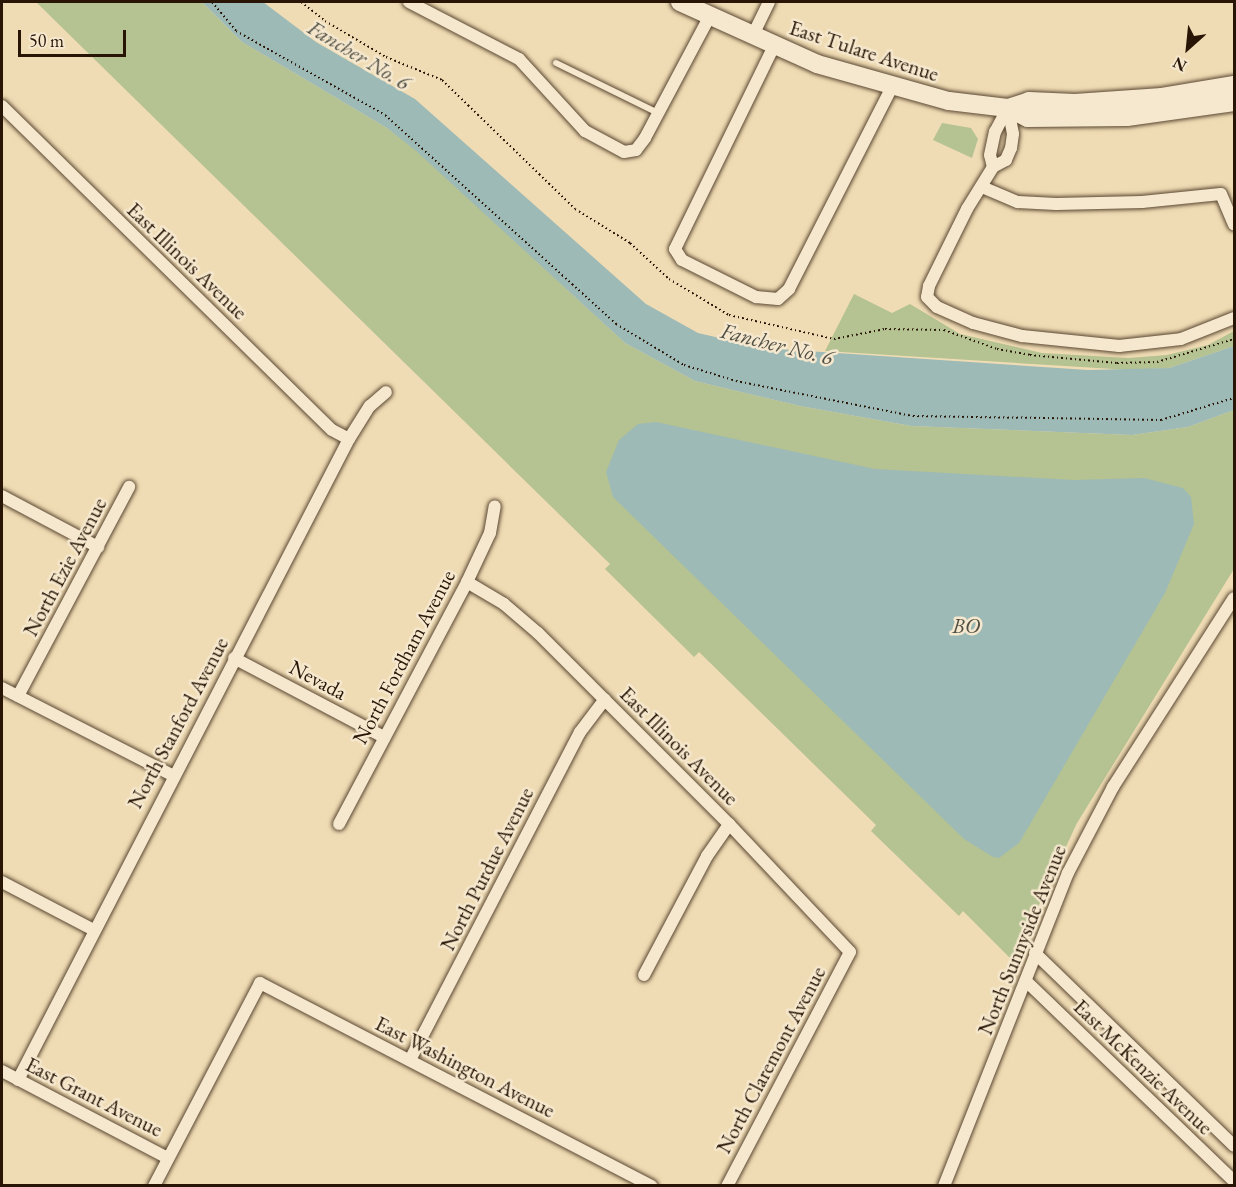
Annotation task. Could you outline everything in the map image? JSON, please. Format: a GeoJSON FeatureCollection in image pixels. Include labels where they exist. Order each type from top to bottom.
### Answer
{"type":"FeatureCollection","features":[{"type":"Feature","properties":{"kind":"street"},"geometry":{"type":"LineString","coordinates":[[409,2],[519,59],[585,131],[604,144],[624,152],[636,150],[710,16]]}},
{"type":"Feature","properties":{"kind":"street","name":"East Tulare Avenue"},"geometry":{"type":"LineString","coordinates":[[680,2],[752,37],[817,64],[892,87],[949,101],[1008,108],[1028,118],[1077,119],[1166,114],[1234,102]]}},
{"type":"Feature","properties":{"kind":"street"},"geometry":{"type":"LineString","coordinates":[[752,37],[769,2]]}},
{"type":"Feature","properties":{"kind":"street"},"geometry":{"type":"LineString","coordinates":[[774,46],[675,249],[682,260],[756,297],[778,299],[789,290],[892,87]]}},
{"type":"Feature","properties":{"kind":"street","name":"East Tulare Avenue"},"geometry":{"type":"LineString","coordinates":[[1008,108],[1029,101],[1074,103],[1162,97],[1234,85]]}},
{"type":"Feature","properties":{"kind":"street","name":"East Illinois Avenue"},"geometry":{"type":"LineString","coordinates":[[2,106],[332,430],[349,439]]}},
{"type":"Feature","properties":{"kind":"street"},"geometry":{"type":"LineString","coordinates":[[993,167],[990,155],[995,132],[1008,108]]}},
{"type":"Feature","properties":{"kind":"street"},"geometry":{"type":"LineString","coordinates":[[1008,108],[1013,135],[1006,160],[993,167],[963,219],[927,297],[949,313],[995,330],[1090,344],[1153,344],[1181,339],[1234,318]]}},
{"type":"Feature","properties":{"kind":"street"},"geometry":{"type":"LineString","coordinates":[[982,187],[1018,202],[1056,204],[1142,202],[1221,194],[1234,224]]}},
{"type":"Feature","properties":{"kind":"street","name":"North Stanford Avenue"},"geometry":{"type":"LineString","coordinates":[[18,1080],[172,775],[349,439],[370,406],[386,392]]}},
{"type":"Feature","properties":{"kind":"street","name":"North Ezie Avenue"},"geometry":{"type":"LineString","coordinates":[[18,696],[129,487]]}},
{"type":"Feature","properties":{"kind":"street"},"geometry":{"type":"LineString","coordinates":[[2,496],[98,547]]}},
{"type":"Feature","properties":{"kind":"street","name":"North Fordham Avenue"},"geometry":{"type":"LineString","coordinates":[[339,824],[467,582],[490,533],[495,506]]}},
{"type":"Feature","properties":{"kind":"street","name":"East Illinois Avenue"},"geometry":{"type":"LineString","coordinates":[[467,582],[504,604],[538,633],[729,824],[850,952]]}},
{"type":"Feature","properties":{"kind":"street","name":"North Sunnyside Avenue"},"geometry":{"type":"LineString","coordinates":[[944,1185],[1068,873],[1113,787],[1234,598]]}},
{"type":"Feature","properties":{"kind":"street","name":"Nevada"},"geometry":{"type":"LineString","coordinates":[[234,658],[384,737]]}},
{"type":"Feature","properties":{"kind":"street"},"geometry":{"type":"LineString","coordinates":[[2,688],[172,775]]}},
{"type":"Feature","properties":{"kind":"street","name":"North Purdue Avenue"},"geometry":{"type":"LineString","coordinates":[[410,1060],[579,732],[605,699]]}},
{"type":"Feature","properties":{"kind":"street"},"geometry":{"type":"LineString","coordinates":[[644,975],[707,856],[729,824]]}},
{"type":"Feature","properties":{"kind":"street"},"geometry":{"type":"LineString","coordinates":[[2,882],[94,930]]}},
{"type":"Feature","properties":{"kind":"street","name":"North Claremont Avenue"},"geometry":{"type":"LineString","coordinates":[[727,1185],[850,952]]}},
{"type":"Feature","properties":{"kind":"street","name":"East McKenzie Avenue"},"geometry":{"type":"LineString","coordinates":[[1035,953],[1234,1146]]}},
{"type":"Feature","properties":{"kind":"street","name":"East McKenzie Avenue"},"geometry":{"type":"LineString","coordinates":[[1026,981],[1234,1181]]}},
{"type":"Feature","properties":{"kind":"street","name":"East Washington Avenue"},"geometry":{"type":"LineString","coordinates":[[168,1158],[260,983],[652,1185]]}},
{"type":"Feature","properties":{"kind":"street","name":"East Grant Avenue"},"geometry":{"type":"LineString","coordinates":[[2,1071],[168,1158]]}},
{"type":"Feature","properties":{"kind":"street"},"geometry":{"type":"LineString","coordinates":[[154,1185],[168,1158]]}},
{"type":"Feature","properties":{"kind":"lane"},"geometry":{"type":"LineString","coordinates":[[556,63],[658,113]]}},
{"type":"Feature","properties":{"kind":"path"},"geometry":{"type":"LineString","coordinates":[[212,2],[236,32],[385,115],[616,324],[684,365],[736,381],[913,416],[1161,420],[1234,398]]}},
{"type":"Feature","properties":{"kind":"path"},"geometry":{"type":"LineString","coordinates":[[301,2],[325,21],[386,57],[442,80],[575,209],[630,243],[669,279],[729,315],[834,339],[885,329],[944,330],[1008,351],[1117,363],[1157,362],[1234,339]]}},
{"type":"Feature","properties":{"kind":"green space"},"geometry":{"type":"Polygon","coordinates":[[[36,2],[202,2],[242,42],[387,128],[416,150],[625,343],[695,381],[800,406],[911,426],[1132,435],[1188,427],[1234,410],[1234,569],[1077,823],[1013,961],[963,911],[959,916],[871,831],[876,825],[699,652],[694,657],[605,569],[610,564],[36,2]]]}},
{"type":"Feature","properties":{"kind":"green space"},"geometry":{"type":"Polygon","coordinates":[[[942,123],[971,128],[978,139],[972,158],[933,140],[942,123]]]}},
{"type":"Feature","properties":{"kind":"green space"},"geometry":{"type":"Polygon","coordinates":[[[854,294],[892,313],[910,304],[960,334],[1042,353],[1128,358],[1167,355],[1208,345],[1234,331],[1234,346],[1169,368],[1130,370],[825,351],[854,294]]]}},
{"type":"Feature","properties":{"kind":"water"},"geometry":{"type":"Polygon","coordinates":[[[202,2],[263,2],[316,42],[415,99],[646,304],[698,333],[763,348],[1088,370],[1169,368],[1234,346],[1234,410],[1188,427],[1132,435],[911,426],[800,406],[695,381],[625,343],[415,150],[387,128],[242,42],[202,2]]]}},
{"type":"Feature","properties":{"kind":"water","name":"BO"},"geometry":{"type":"Polygon","coordinates":[[[656,422],[875,469],[1074,480],[1144,478],[1183,488],[1191,497],[1194,524],[1165,593],[1019,843],[999,858],[993,857],[964,839],[613,497],[606,472],[619,440],[638,424],[656,422]]]}},
{"type":"Feature","properties":{"kind":"water label","name":"Fancher No. 6"},"geometry":{"type":"Point","coordinates":[359,55]}},
{"type":"Feature","properties":{"kind":"water label","name":"Fancher No. 6"},"geometry":{"type":"Point","coordinates":[777,344]}}]}
